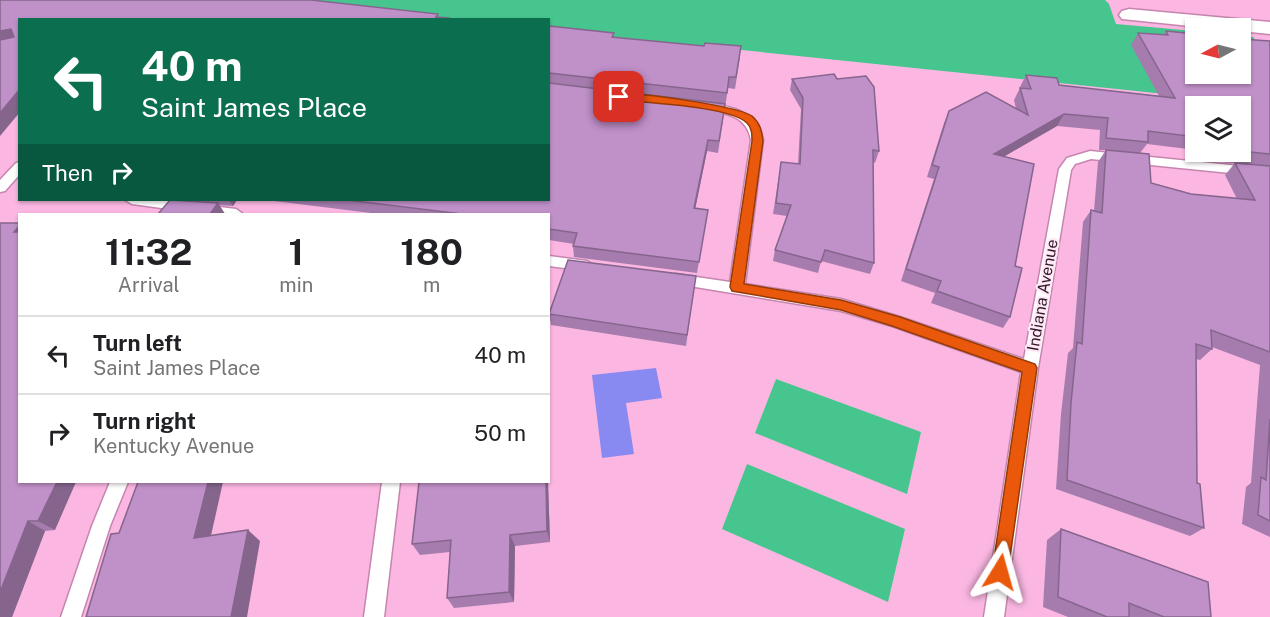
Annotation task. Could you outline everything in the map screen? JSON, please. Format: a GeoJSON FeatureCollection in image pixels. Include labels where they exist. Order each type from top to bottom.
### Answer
{"type":"FeatureCollection","features":[{"type":"Feature","properties":{"kind":"street"},"geometry":{"type":"LineString","coordinates":[[1129,15],[1270,28]]}},
{"type":"Feature","properties":{"kind":"lane"},"geometry":{"type":"LineString","coordinates":[[688,104],[738,113],[750,120],[757,129],[758,141],[737,287]]}},
{"type":"Feature","properties":{"kind":"lane","name":"Indiana Avenue"},"geometry":{"type":"LineString","coordinates":[[994,617],[1029,368],[1065,169],[1071,160],[1077,157],[1102,155],[1270,173]]}},
{"type":"Feature","properties":{"kind":"lane"},"geometry":{"type":"LineString","coordinates":[[6,184],[18,169]]}},
{"type":"Feature","properties":{"kind":"lane"},"geometry":{"type":"LineString","coordinates":[[139,201],[229,213]]}},
{"type":"Feature","properties":{"kind":"lane"},"geometry":{"type":"LineString","coordinates":[[550,261],[608,269]]}},
{"type":"Feature","properties":{"kind":"lane"},"geometry":{"type":"LineString","coordinates":[[666,277],[841,305],[895,321],[1029,368]]}},
{"type":"Feature","properties":{"kind":"lane"},"geometry":{"type":"LineString","coordinates":[[71,617],[101,526],[119,483]]}},
{"type":"Feature","properties":{"kind":"lane"},"geometry":{"type":"LineString","coordinates":[[374,617],[392,483]]}},
{"type":"Feature","properties":{"kind":"green space"},"geometry":{"type":"Polygon","coordinates":[[[260,0],[1105,0],[1109,4],[1116,24],[1185,30],[1185,84],[1251,84],[1251,37],[1253,37],[1270,61],[1270,105],[1251,103],[1251,96],[1185,96],[550,30],[550,18],[440,18],[260,0]]]}},
{"type":"Feature","properties":{"kind":"green space"},"geometry":{"type":"Polygon","coordinates":[[[776,379],[921,432],[907,494],[755,433],[776,379]]]}},
{"type":"Feature","properties":{"kind":"green space"},"geometry":{"type":"Polygon","coordinates":[[[747,464],[905,529],[888,602],[722,529],[747,464]]]}},
{"type":"Feature","properties":{"kind":"shaded area"},"geometry":{"type":"Polygon","coordinates":[[[656,368],[662,398],[626,403],[634,454],[602,458],[592,375],[656,368]]]}},
{"type":"Feature","properties":{"kind":"building"},"geometry":{"type":"Polygon","coordinates":[[[0,0],[311,0],[438,14],[436,17],[449,18],[18,18],[18,91],[0,113],[0,40],[14,37],[11,29],[0,31],[0,0]]]}},
{"type":"Feature","properties":{"kind":"building"},"geometry":{"type":"Polygon","coordinates":[[[550,26],[614,33],[612,37],[704,46],[705,43],[741,46],[736,77],[729,77],[727,93],[550,73],[550,26]]]}},
{"type":"Feature","properties":{"kind":"building"},"geometry":{"type":"Polygon","coordinates":[[[1166,31],[1185,33],[1185,84],[1251,84],[1251,40],[1270,41],[1270,154],[1251,152],[1251,96],[1185,96],[1185,136],[1148,131],[1148,142],[1106,138],[1108,118],[1064,114],[994,154],[1034,164],[1015,266],[1022,268],[1010,317],[937,291],[941,281],[906,269],[939,167],[932,165],[949,111],[986,92],[1028,115],[1020,88],[1031,89],[1026,75],[1057,78],[1059,85],[1175,98],[1138,33],[1168,35],[1166,31]]]}},
{"type":"Feature","properties":{"kind":"building"},"geometry":{"type":"Polygon","coordinates":[[[834,74],[837,79],[866,76],[874,87],[879,151],[873,150],[874,263],[825,250],[821,262],[775,250],[791,205],[776,203],[781,162],[800,164],[803,98],[792,79],[834,74]]]}},
{"type":"Feature","properties":{"kind":"building"},"geometry":{"type":"Polygon","coordinates":[[[550,83],[725,104],[719,141],[708,140],[694,208],[708,210],[699,262],[573,246],[577,233],[550,229],[550,213],[454,213],[355,201],[550,201],[550,83]]]}},
{"type":"Feature","properties":{"kind":"building"},"geometry":{"type":"Polygon","coordinates":[[[1106,150],[1149,154],[1151,183],[1191,194],[1255,200],[1235,163],[1270,166],[1270,352],[1211,330],[1212,349],[1196,344],[1197,483],[1200,484],[1204,528],[1067,480],[1077,342],[1082,344],[1091,210],[1102,213],[1106,150]]]}},
{"type":"Feature","properties":{"kind":"building"},"geometry":{"type":"Polygon","coordinates":[[[169,201],[218,203],[211,213],[159,213],[169,201]]]}},
{"type":"Feature","properties":{"kind":"building"},"geometry":{"type":"Polygon","coordinates":[[[0,223],[18,223],[14,232],[18,232],[18,483],[57,483],[38,521],[28,521],[0,592],[0,223]]]}},
{"type":"Feature","properties":{"kind":"building"},"geometry":{"type":"Polygon","coordinates":[[[568,260],[696,276],[687,335],[550,314],[568,260]]]}},
{"type":"Feature","properties":{"kind":"building"},"geometry":{"type":"Polygon","coordinates":[[[1270,419],[1270,521],[1258,515],[1261,477],[1266,480],[1270,419]]]}},
{"type":"Feature","properties":{"kind":"building"},"geometry":{"type":"Polygon","coordinates":[[[138,483],[208,483],[194,538],[248,530],[231,617],[86,617],[111,534],[119,533],[138,483]]]}},
{"type":"Feature","properties":{"kind":"building"},"geometry":{"type":"Polygon","coordinates":[[[419,483],[546,483],[547,531],[510,535],[509,592],[447,598],[451,540],[412,544],[419,483]]]}},
{"type":"Feature","properties":{"kind":"building"},"geometry":{"type":"Polygon","coordinates":[[[1061,529],[1208,582],[1211,617],[1164,617],[1129,603],[1129,617],[1107,617],[1058,597],[1061,529]]]}},
{"type":"Feature","properties":{"kind":"route"},"geometry":{"type":"LineString","coordinates":[[619,97],[712,107],[738,113],[750,120],[757,129],[758,141],[737,287],[841,305],[895,321],[1029,368],[1000,572]]}}]}
